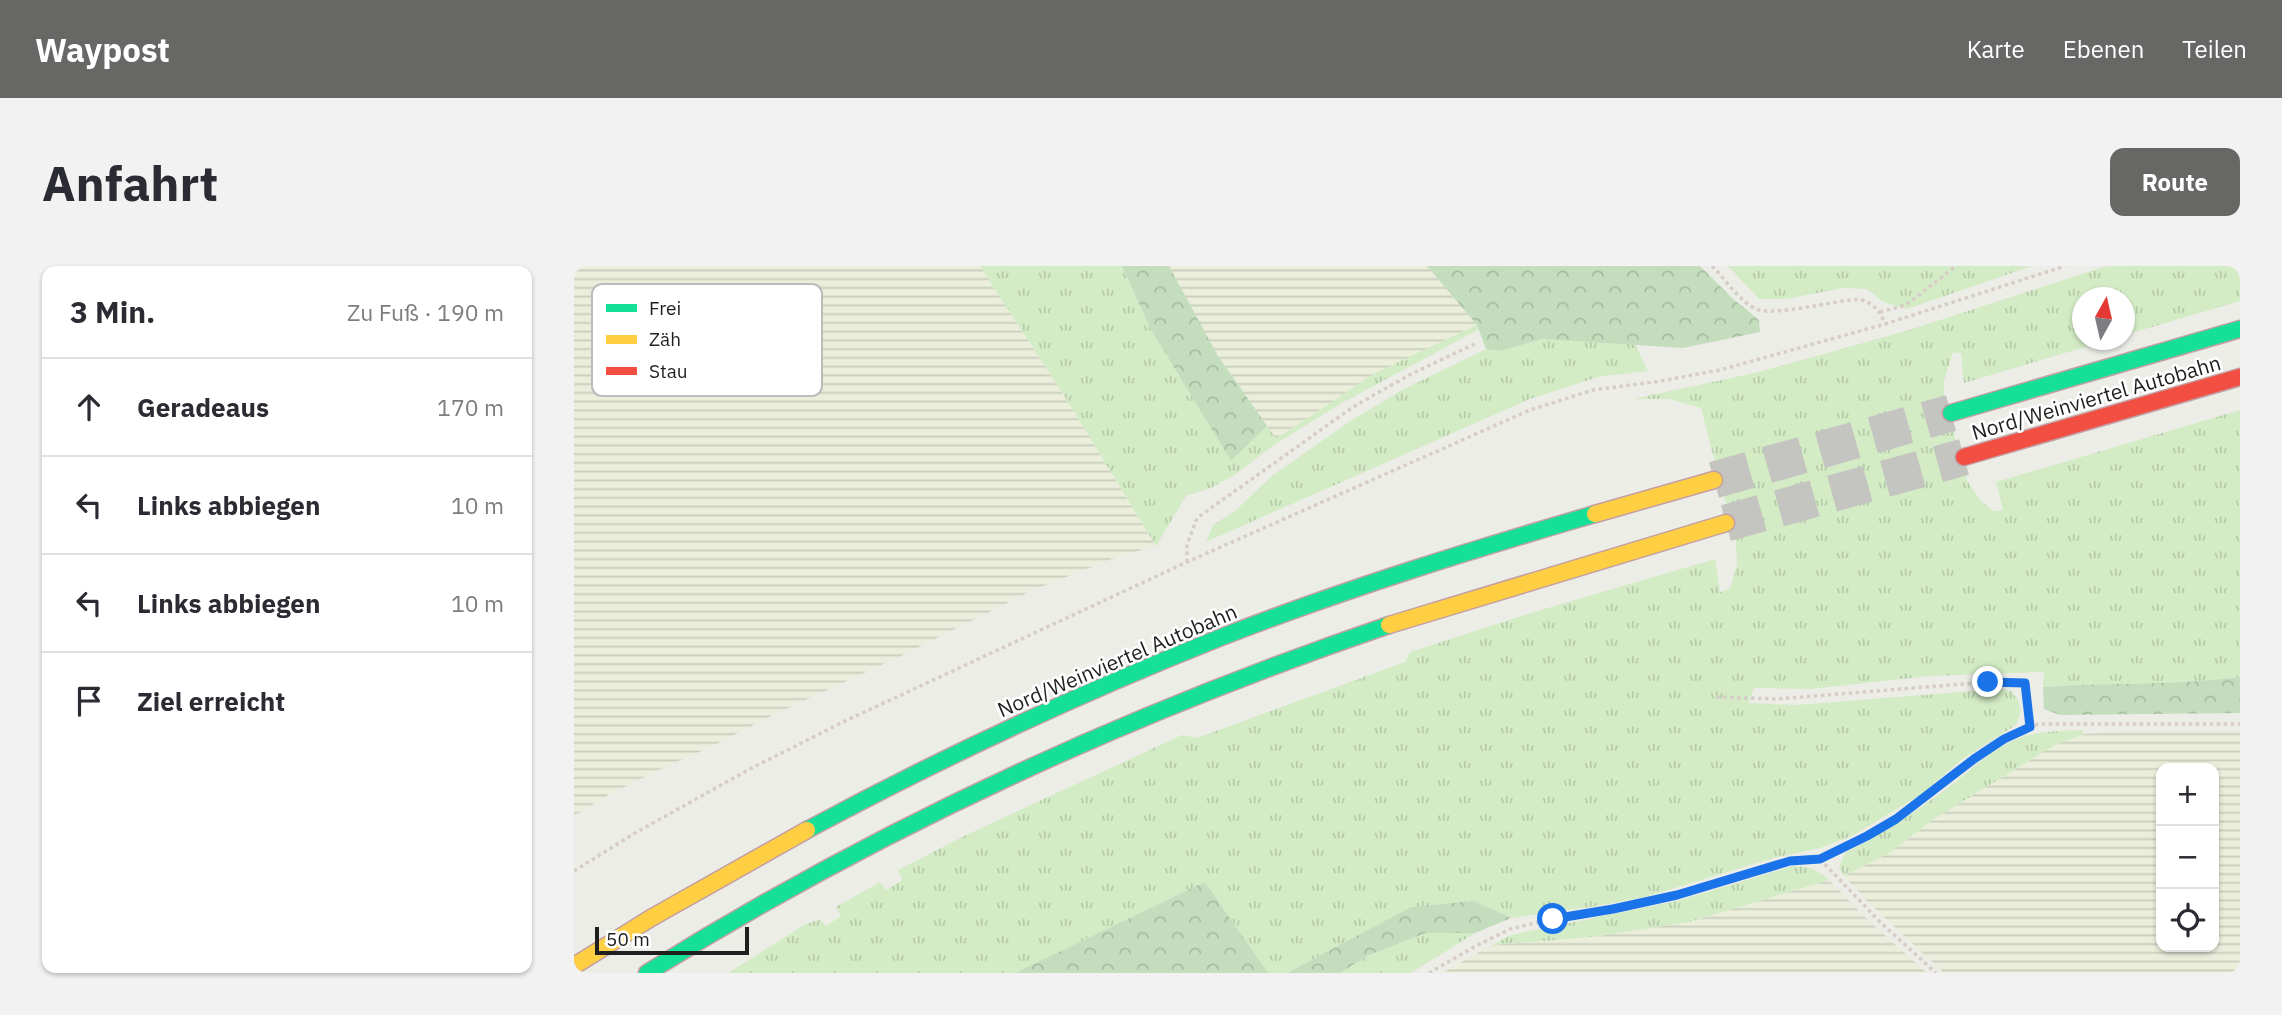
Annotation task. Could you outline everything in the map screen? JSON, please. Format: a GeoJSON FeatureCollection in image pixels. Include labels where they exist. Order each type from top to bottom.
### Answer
{"type":"FeatureCollection","features":[{"type":"Feature","properties":{"kind":"highway","name":"Nord/Weinviertel Autobahn"},"geometry":{"type":"LineString","coordinates":[[1951,413],[2240,329]]}},
{"type":"Feature","properties":{"kind":"highway","name":"Nord/Weinviertel Autobahn"},"geometry":{"type":"LineString","coordinates":[[1964,457],[2240,377]]}},
{"type":"Feature","properties":{"kind":"highway","name":"Nord/Weinviertel Autobahn"},"geometry":{"type":"LineString","coordinates":[[574,966],[753,858],[862,800],[995,735],[1134,673],[1221,638],[1419,567],[1714,480]]}},
{"type":"Feature","properties":{"kind":"highway"},"geometry":{"type":"LineString","coordinates":[[647,973],[771,899],[889,837],[1019,773],[1158,712],[1277,665],[1393,624],[1727,523]]}},
{"type":"Feature","properties":{"kind":"path"},"geometry":{"type":"LineString","coordinates":[[1712,266],[1743,300],[1757,310],[1774,311],[1860,299],[1881,312],[1885,324]]}},
{"type":"Feature","properties":{"kind":"path"},"geometry":{"type":"LineString","coordinates":[[1881,312],[1906,305],[1956,266]]}},
{"type":"Feature","properties":{"kind":"path"},"geometry":{"type":"LineString","coordinates":[[574,871],[635,833],[748,770],[843,722],[1188,562],[1530,410],[1593,390],[1720,370],[1885,324],[2066,266]]}},
{"type":"Feature","properties":{"kind":"path"},"geometry":{"type":"LineString","coordinates":[[1188,562],[1187,545],[1197,518],[1353,407],[1411,374],[1477,343]]}},
{"type":"Feature","properties":{"kind":"path"},"geometry":{"type":"LineString","coordinates":[[1716,697],[1777,699],[1988,682],[2025,683],[2030,727]]}},
{"type":"Feature","properties":{"kind":"path"},"geometry":{"type":"LineString","coordinates":[[1429,973],[1510,929],[1677,895],[1790,861],[1820,859],[1896,819],[1974,759],[2004,739],[2038,724],[2240,723]]}},
{"type":"Feature","properties":{"kind":"path"},"geometry":{"type":"LineString","coordinates":[[1820,859],[1881,923],[1936,973]]}},
{"type":"Feature","properties":{"kind":"green space"},"geometry":{"type":"Polygon","coordinates":[[[574,266],[980,266],[1070,405],[1156,546],[1122,555],[1033,590],[610,794],[574,816],[574,266]]]}},
{"type":"Feature","properties":{"kind":"green space"},"geometry":{"type":"Polygon","coordinates":[[[980,266],[1122,266],[1150,328],[1231,461],[1267,426],[1276,439],[1375,373],[1477,325],[1478,330],[1340,404],[1271,447],[1236,474],[1211,488],[1186,496],[1156,546],[1070,405],[980,266]]]}},
{"type":"Feature","properties":{"kind":"green space"},"geometry":{"type":"Polygon","coordinates":[[[1122,266],[1169,266],[1218,356],[1267,426],[1231,461],[1150,328],[1122,266]]]}},
{"type":"Feature","properties":{"kind":"green space"},"geometry":{"type":"Polygon","coordinates":[[[1169,266],[1427,266],[1477,325],[1375,374],[1275,439],[1218,356],[1169,266]]]}},
{"type":"Feature","properties":{"kind":"green space"},"geometry":{"type":"Polygon","coordinates":[[[1427,266],[1700,266],[1759,320],[1760,332],[1683,348],[1543,339],[1500,351],[1486,349],[1477,325],[1427,266]]]}},
{"type":"Feature","properties":{"kind":"green space"},"geometry":{"type":"Polygon","coordinates":[[[1728,266],[2032,266],[1907,309],[1883,302],[1867,289],[1843,288],[1786,299],[1759,299],[1728,266]]]}},
{"type":"Feature","properties":{"kind":"green space"},"geometry":{"type":"Polygon","coordinates":[[[2107,266],[2240,266],[2240,301],[2135,332],[2135,287],[2072,287],[2072,350],[2075,350],[1964,383],[1961,354],[1953,352],[1944,381],[1944,397],[1967,481],[1981,501],[1993,511],[2003,510],[1996,482],[2240,410],[2240,677],[2191,682],[2043,687],[2044,672],[1930,676],[1811,689],[1754,688],[1748,703],[1796,705],[1998,689],[2011,691],[2018,700],[2021,711],[2016,725],[1961,760],[1922,794],[1852,836],[1820,848],[1774,858],[1645,897],[1597,906],[1511,918],[1474,901],[1411,907],[1287,973],[1268,973],[1205,882],[1015,973],[728,973],[804,925],[820,919],[826,926],[841,916],[836,907],[880,882],[886,890],[902,880],[898,870],[966,835],[1182,735],[1197,738],[1405,662],[1410,652],[1715,559],[1720,592],[1730,589],[1737,564],[1736,543],[1701,408],[1669,399],[1633,399],[1759,372],[1909,330],[2107,266]]]}},
{"type":"Feature","properties":{"kind":"green space"},"geometry":{"type":"Polygon","coordinates":[[[1543,339],[1635,344],[1648,371],[1598,377],[1530,399],[1206,542],[1213,525],[1236,510],[1273,475],[1352,420],[1402,390],[1486,349],[1500,351],[1543,339]]]}},
{"type":"Feature","properties":{"kind":"green space"},"geometry":{"type":"Polygon","coordinates":[[[2240,677],[2240,713],[2060,715],[2044,709],[2043,687],[2191,682],[2240,677]]]}},
{"type":"Feature","properties":{"kind":"green space"},"geometry":{"type":"Polygon","coordinates":[[[2082,730],[2084,734],[2055,745],[1934,819],[1889,853],[1844,876],[1839,867],[1845,853],[1911,814],[2000,748],[2034,734],[2082,730]]]}},
{"type":"Feature","properties":{"kind":"green space"},"geometry":{"type":"Polygon","coordinates":[[[2128,731],[2240,731],[2240,973],[1944,973],[1844,876],[1889,853],[1934,819],[2055,745],[2084,734],[2128,731]]]}},
{"type":"Feature","properties":{"kind":"green space"},"geometry":{"type":"Polygon","coordinates":[[[1793,866],[1812,869],[1829,880],[1689,922],[1592,937],[1492,945],[1511,935],[1677,901],[1793,866]]]}},
{"type":"Feature","properties":{"kind":"green space"},"geometry":{"type":"Polygon","coordinates":[[[1829,880],[1871,923],[1927,973],[1442,973],[1492,945],[1592,937],[1689,922],[1829,880]]]}},
{"type":"Feature","properties":{"kind":"green space"},"geometry":{"type":"Polygon","coordinates":[[[1205,882],[1268,973],[1015,973],[1205,882]]]}},
{"type":"Feature","properties":{"kind":"green space"},"geometry":{"type":"Polygon","coordinates":[[[1474,901],[1511,918],[1475,933],[1426,933],[1369,955],[1340,973],[1287,973],[1411,907],[1474,901]]]}},
{"type":"Feature","properties":{"kind":"green space"},"geometry":{"type":"Polygon","coordinates":[[[1426,933],[1475,933],[1411,973],[1340,973],[1369,955],[1426,933]]]}},
{"type":"Feature","properties":{"kind":"tunnel"},"geometry":{"type":"LineString","coordinates":[[1714,480],[1951,413]]}},
{"type":"Feature","properties":{"kind":"tunnel"},"geometry":{"type":"LineString","coordinates":[[1726,523],[1964,457]]}},
{"type":"Feature","properties":{"kind":"traffic: fast"},"geometry":{"type":"LineString","coordinates":[[1951,413],[2240,329]]}},
{"type":"Feature","properties":{"kind":"traffic: fast"},"geometry":{"type":"LineString","coordinates":[[807,830],[1010,728],[1219,638],[1406,572],[1595,514]]}},
{"type":"Feature","properties":{"kind":"traffic: fast"},"geometry":{"type":"LineString","coordinates":[[647,973],[825,870],[1008,778],[1197,696],[1389,625]]}},
{"type":"Feature","properties":{"kind":"traffic: slow"},"geometry":{"type":"LineString","coordinates":[[1595,514],[1714,480]]}},
{"type":"Feature","properties":{"kind":"traffic: slow"},"geometry":{"type":"LineString","coordinates":[[1389,625],[1726,523]]}},
{"type":"Feature","properties":{"kind":"traffic: slow"},"geometry":{"type":"LineString","coordinates":[[574,966],[651,918],[807,830]]}},
{"type":"Feature","properties":{"kind":"traffic: jam"},"geometry":{"type":"LineString","coordinates":[[1964,457],[2240,377]]}},
{"type":"Feature","properties":{"kind":"route"},"geometry":{"type":"LineString","coordinates":[[1553,919],[1677,895],[1790,861],[1820,859],[1867,836],[1896,819],[1974,759],[2004,739],[2030,727],[2025,683],[1988,682]]}}]}
